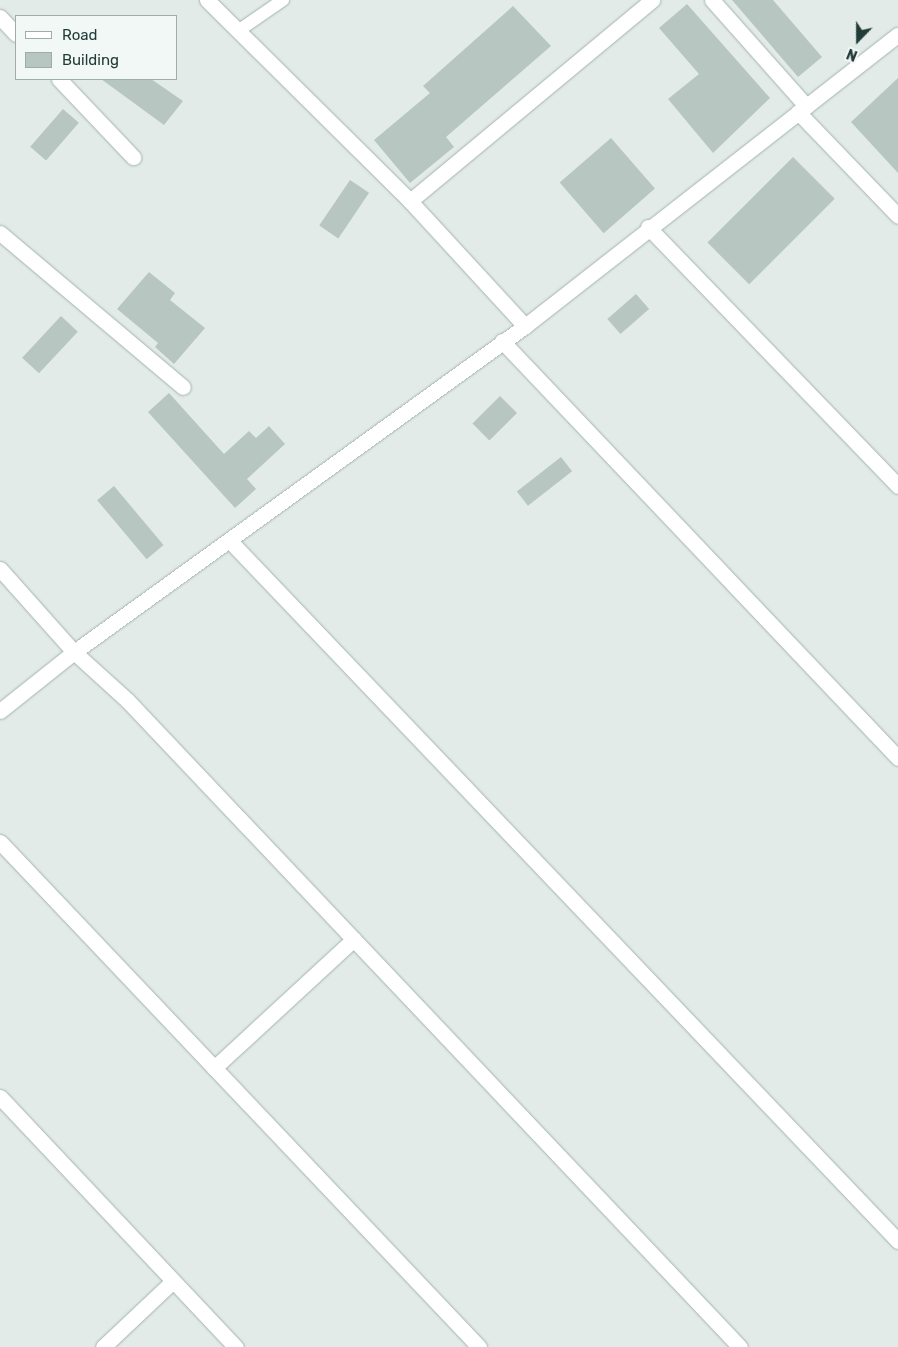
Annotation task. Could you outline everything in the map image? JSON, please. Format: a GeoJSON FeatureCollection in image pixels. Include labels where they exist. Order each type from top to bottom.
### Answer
{"type":"FeatureCollection","features":[{"type":"Feature","properties":{"kind":"street"},"geometry":{"type":"LineString","coordinates":[[207,0],[410,201],[525,326]]}},
{"type":"Feature","properties":{"kind":"street"},"geometry":{"type":"LineString","coordinates":[[410,201],[652,0]]}},
{"type":"Feature","properties":{"kind":"street"},"geometry":{"type":"LineString","coordinates":[[712,0],[802,109],[898,216]]}},
{"type":"Feature","properties":{"kind":"street"},"geometry":{"type":"LineString","coordinates":[[0,17],[15,33]]}},
{"type":"Feature","properties":{"kind":"street"},"geometry":{"type":"LineString","coordinates":[[0,711],[74,652],[525,326],[648,227],[898,35]]}},
{"type":"Feature","properties":{"kind":"street"},"geometry":{"type":"LineString","coordinates":[[60,80],[133,157]]}},
{"type":"Feature","properties":{"kind":"street"},"geometry":{"type":"LineString","coordinates":[[648,227],[898,486]]}},
{"type":"Feature","properties":{"kind":"street"},"geometry":{"type":"LineString","coordinates":[[0,233],[183,387]]}},
{"type":"Feature","properties":{"kind":"street"},"geometry":{"type":"LineString","coordinates":[[502,341],[898,758]]}},
{"type":"Feature","properties":{"kind":"street"},"geometry":{"type":"LineString","coordinates":[[229,540],[898,1241]]}},
{"type":"Feature","properties":{"kind":"street"},"geometry":{"type":"LineString","coordinates":[[0,569],[74,652],[127,700],[740,1347]]}},
{"type":"Feature","properties":{"kind":"street"},"geometry":{"type":"LineString","coordinates":[[0,842],[479,1347]]}},
{"type":"Feature","properties":{"kind":"street"},"geometry":{"type":"LineString","coordinates":[[214,1068],[354,940]]}},
{"type":"Feature","properties":{"kind":"street"},"geometry":{"type":"LineString","coordinates":[[0,1097],[236,1347]]}},
{"type":"Feature","properties":{"kind":"street"},"geometry":{"type":"LineString","coordinates":[[103,1347],[173,1281]]}},
{"type":"Feature","properties":{"kind":"lane"},"geometry":{"type":"LineString","coordinates":[[238,31],[284,0]]}},
{"type":"Feature","properties":{"kind":"building"},"geometry":{"type":"Polygon","coordinates":[[[732,0],[773,0],[822,57],[798,77],[732,0]]]}},
{"type":"Feature","properties":{"kind":"building"},"geometry":{"type":"Polygon","coordinates":[[[687,4],[770,98],[713,153],[668,99],[699,74],[659,28],[687,4]]]}},
{"type":"Feature","properties":{"kind":"building"},"geometry":{"type":"Polygon","coordinates":[[[513,6],[551,46],[446,137],[454,147],[410,183],[374,140],[430,93],[423,86],[513,6]]]}},
{"type":"Feature","properties":{"kind":"building"},"geometry":{"type":"Polygon","coordinates":[[[898,78],[898,173],[851,122],[898,78]]]}},
{"type":"Feature","properties":{"kind":"building"},"geometry":{"type":"Polygon","coordinates":[[[102,80],[152,80],[183,101],[164,125],[102,80]]]}},
{"type":"Feature","properties":{"kind":"building"},"geometry":{"type":"Polygon","coordinates":[[[63,109],[79,123],[46,161],[30,147],[63,109]]]}},
{"type":"Feature","properties":{"kind":"building"},"geometry":{"type":"Polygon","coordinates":[[[611,138],[655,189],[604,233],[560,183],[611,138]]]}},
{"type":"Feature","properties":{"kind":"building"},"geometry":{"type":"Polygon","coordinates":[[[793,157],[835,199],[749,284],[707,243],[793,157]]]}},
{"type":"Feature","properties":{"kind":"building"},"geometry":{"type":"Polygon","coordinates":[[[350,180],[369,193],[338,238],[319,226],[350,180]]]}},
{"type":"Feature","properties":{"kind":"building"},"geometry":{"type":"Polygon","coordinates":[[[149,272],[175,293],[170,300],[205,328],[174,364],[155,347],[158,343],[117,309],[149,272]]]}},
{"type":"Feature","properties":{"kind":"building"},"geometry":{"type":"Polygon","coordinates":[[[636,294],[649,309],[620,334],[607,319],[636,294]]]}},
{"type":"Feature","properties":{"kind":"building"},"geometry":{"type":"Polygon","coordinates":[[[61,316],[78,332],[39,373],[22,358],[61,316]]]}},
{"type":"Feature","properties":{"kind":"building"},"geometry":{"type":"Polygon","coordinates":[[[169,393],[224,454],[249,431],[256,438],[269,426],[285,444],[247,479],[256,489],[235,508],[148,412],[169,393]]]}},
{"type":"Feature","properties":{"kind":"building"},"geometry":{"type":"Polygon","coordinates":[[[500,396],[517,413],[489,441],[472,424],[500,396]]]}},
{"type":"Feature","properties":{"kind":"building"},"geometry":{"type":"Polygon","coordinates":[[[561,457],[572,471],[528,506],[517,491],[561,457]]]}},
{"type":"Feature","properties":{"kind":"building"},"geometry":{"type":"Polygon","coordinates":[[[114,486],[163,545],[147,559],[97,500],[114,486]]]}}]}
